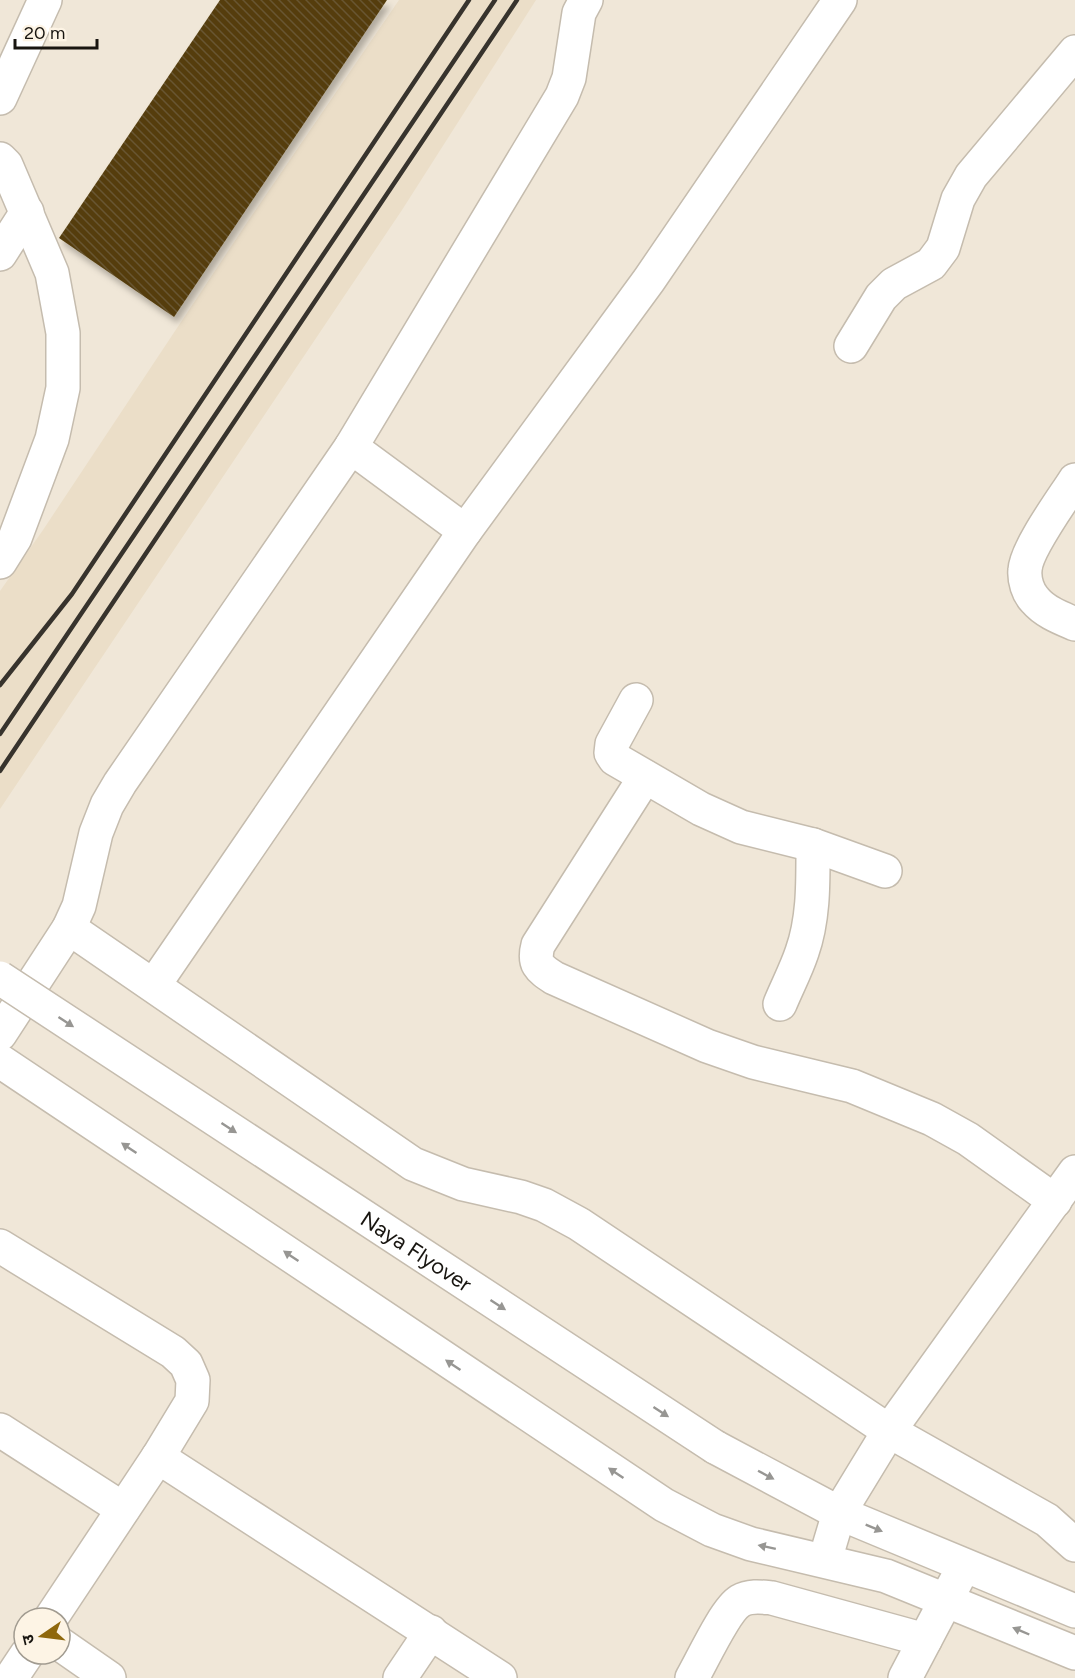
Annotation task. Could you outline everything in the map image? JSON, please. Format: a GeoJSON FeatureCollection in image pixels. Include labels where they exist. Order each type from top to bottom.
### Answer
{"type":"FeatureCollection","features":[{"type":"Feature","properties":{"kind":"street"},"geometry":{"type":"LineString","coordinates":[[0,98],[45,0]]}},
{"type":"Feature","properties":{"kind":"street"},"geometry":{"type":"LineString","coordinates":[[0,1034],[69,928],[80,906],[96,833],[107,805],[351,447],[562,96],[569,78],[579,13],[585,0]]}},
{"type":"Feature","properties":{"kind":"street"},"geometry":{"type":"LineString","coordinates":[[154,986],[465,531],[649,280],[840,0]]}},
{"type":"Feature","properties":{"kind":"street"},"geometry":{"type":"LineString","coordinates":[[851,346],[881,297],[894,284],[931,264],[943,248],[958,199],[971,176],[1075,52]]}},
{"type":"Feature","properties":{"kind":"street"},"geometry":{"type":"LineString","coordinates":[[0,159],[6,165],[52,273],[63,333],[63,388],[52,439],[15,538],[0,562]]}},
{"type":"Feature","properties":{"kind":"street"},"geometry":{"type":"LineString","coordinates":[[0,254],[27,212]]}},
{"type":"Feature","properties":{"kind":"street"},"geometry":{"type":"LineString","coordinates":[[351,447],[465,531]]}},
{"type":"Feature","properties":{"kind":"street"},"geometry":{"type":"LineString","coordinates":[[1075,480],[1030,553],[1025,569],[1027,586],[1034,600],[1047,611],[1075,624]]}},
{"type":"Feature","properties":{"kind":"street"},"geometry":{"type":"LineString","coordinates":[[636,700],[612,744],[611,753],[615,759],[701,809],[741,827],[813,845],[885,871]]}},
{"type":"Feature","properties":{"kind":"street"},"geometry":{"type":"LineString","coordinates":[[645,777],[538,945],[535,956],[543,971],[707,1046],[753,1062],[852,1086],[932,1119],[968,1139],[1055,1202]]}},
{"type":"Feature","properties":{"kind":"street"},"geometry":{"type":"LineString","coordinates":[[780,1004],[803,950],[807,932],[813,895],[813,845]]}},
{"type":"Feature","properties":{"kind":"street"},"geometry":{"type":"LineString","coordinates":[[69,928],[413,1164],[463,1184],[521,1197],[544,1205],[579,1224],[889,1431],[1047,1520],[1075,1545]]}},
{"type":"Feature","properties":{"kind":"street","name":"Naya Flyover"},"geometry":{"type":"LineString","coordinates":[[0,978],[715,1447],[838,1513],[1075,1611]]}},
{"type":"Feature","properties":{"kind":"street"},"geometry":{"type":"LineString","coordinates":[[0,1062],[664,1505],[712,1530],[751,1544],[886,1576],[1075,1653]]}},
{"type":"Feature","properties":{"kind":"street"},"geometry":{"type":"LineString","coordinates":[[825,1560],[838,1513],[889,1431],[1075,1172]]}},
{"type":"Feature","properties":{"kind":"street"},"geometry":{"type":"LineString","coordinates":[[0,1246],[173,1352],[186,1364],[193,1380],[192,1401],[59,1606]]}},
{"type":"Feature","properties":{"kind":"street"},"geometry":{"type":"LineString","coordinates":[[0,1430],[123,1509]]}},
{"type":"Feature","properties":{"kind":"street"},"geometry":{"type":"LineString","coordinates":[[158,1456],[500,1678]]}},
{"type":"Feature","properties":{"kind":"street"},"geometry":{"type":"LineString","coordinates":[[905,1678],[964,1566]]}},
{"type":"Feature","properties":{"kind":"street"},"geometry":{"type":"LineString","coordinates":[[692,1678],[728,1613],[740,1601],[757,1596],[772,1598],[925,1640]]}},
{"type":"Feature","properties":{"kind":"street"},"geometry":{"type":"LineString","coordinates":[[400,1678],[430,1632]]}},
{"type":"Feature","properties":{"kind":"street"},"geometry":{"type":"LineString","coordinates":[[72,1652],[109,1678]]}},
{"type":"Feature","properties":{"kind":"shaded area"},"geometry":{"type":"Polygon","coordinates":[[[399,0],[536,0],[402,210],[0,809],[0,591],[399,0]]]}},
{"type":"Feature","properties":{"kind":"building"},"geometry":{"type":"Polygon","coordinates":[[[220,0],[387,0],[174,317],[59,238],[220,0]]]}},
{"type":"Feature","properties":{"kind":"railway"},"geometry":{"type":"LineString","coordinates":[[0,685],[72,594],[469,0]]}},
{"type":"Feature","properties":{"kind":"railway"},"geometry":{"type":"LineString","coordinates":[[0,734],[495,0]]}},
{"type":"Feature","properties":{"kind":"railway"},"geometry":{"type":"LineString","coordinates":[[0,771],[517,0]]}}]}
